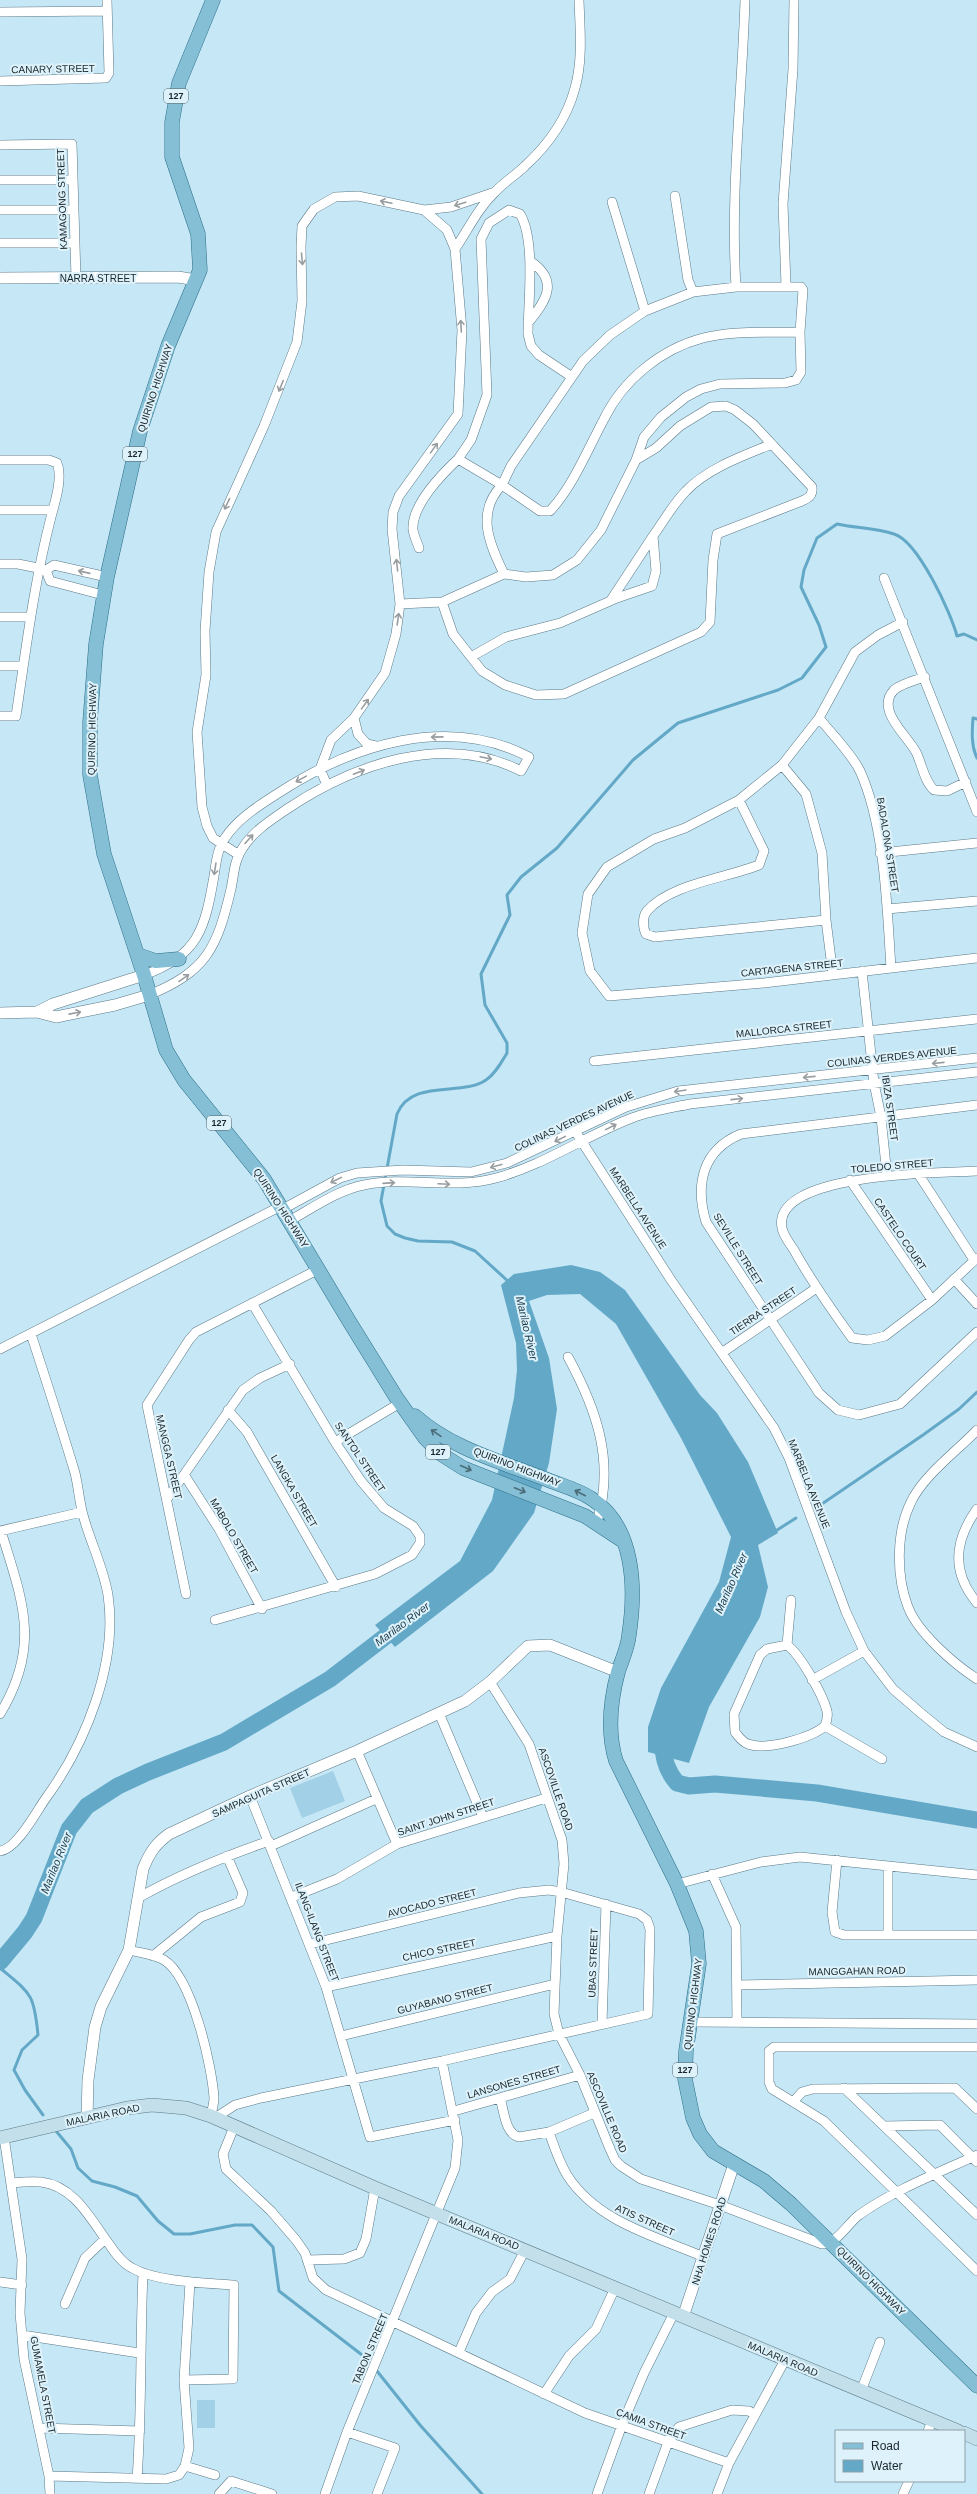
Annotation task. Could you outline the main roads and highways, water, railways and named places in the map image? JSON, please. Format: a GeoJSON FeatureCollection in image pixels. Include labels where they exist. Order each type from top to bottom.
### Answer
{"type":"FeatureCollection","features":[{"type":"Feature","properties":{"kind":"main road","name":"QUIRINO HIGHWAY"},"geometry":{"type":"LineString","coordinates":[[213,0],[179,83],[172,109],[172,157],[193,218],[200,246],[201,263],[196,280],[168,346],[140,431],[103,594],[92,683],[90,776],[104,854],[138,955],[166,1050],[184,1080],[264,1179],[400,1403],[433,1448],[463,1468],[598,1522],[623,1541]]}},
{"type":"Feature","properties":{"kind":"main road"},"geometry":{"type":"LineString","coordinates":[[138,955],[156,961],[179,959]]}},
{"type":"Feature","properties":{"kind":"main road","name":"QUIRINO HIGHWAY"},"geometry":{"type":"LineString","coordinates":[[400,1403],[438,1434],[497,1460],[583,1494],[602,1506],[615,1522],[623,1541],[630,1567],[632,1604],[629,1636],[618,1672],[611,1709],[611,1744],[627,1785],[688,1909],[699,1947],[699,1964],[690,2022],[685,2079],[689,2104],[700,2134],[706,2144],[734,2164],[764,2181],[832,2242],[977,2386]]}},
{"type":"Feature","properties":{"kind":"main road","name":"MALARIA ROAD"},"geometry":{"type":"LineString","coordinates":[[2,2137],[127,2108],[152,2105],[186,2108],[213,2117],[375,2188],[861,2391],[930,2426],[952,2430]]}},
{"type":"Feature","properties":{"kind":"main road"},"geometry":{"type":"LineString","coordinates":[[965,2433],[977,2438]]}},
{"type":"Feature","properties":{"kind":"water"},"geometry":{"type":"Polygon","coordinates":[[[571,1265],[600,1272],[625,1290],[700,1395],[717,1413],[748,1462],[778,1533],[758,1545],[768,1587],[760,1617],[709,1707],[689,1763],[648,1752],[648,1727],[661,1688],[719,1582],[731,1537],[681,1438],[616,1324],[580,1294],[547,1295],[529,1301],[549,1358],[557,1409],[549,1463],[534,1513],[493,1571],[395,1647],[375,1625],[460,1561],[492,1500],[514,1398],[517,1370],[516,1343],[501,1285],[514,1274],[571,1265]]]}},
{"type":"Feature","properties":{"kind":"waterway"},"geometry":{"type":"LineString","coordinates":[[510,1283],[475,1251],[452,1242],[418,1241],[395,1234],[387,1226],[381,1201],[397,1114],[404,1103],[414,1096],[425,1092],[476,1085],[489,1078],[507,1053],[507,1043],[485,1005],[481,974],[510,915],[507,895],[521,877],[557,848],[633,760],[678,723],[778,690],[802,678],[826,647],[819,625],[801,587],[804,570],[817,538],[837,524],[887,532],[903,539],[923,563],[941,595],[954,625],[957,636],[964,634],[977,640]]}},
{"type":"Feature","properties":{"kind":"waterway"},"geometry":{"type":"LineString","coordinates":[[977,719],[973,718],[972,733],[977,758]]}},
{"type":"Feature","properties":{"kind":"waterway"},"geometry":{"type":"LineString","coordinates":[[816,1508],[923,1435],[959,1409],[977,1392]]}},
{"type":"Feature","properties":{"kind":"waterway"},"geometry":{"type":"LineString","coordinates":[[774,1532],[796,1518]]}},
{"type":"Feature","properties":{"kind":"waterway","name":"Marilao River"},"geometry":{"type":"LineString","coordinates":[[0,1962],[25,1932],[34,1918],[69,1829],[87,1806],[118,1786],[148,1772],[224,1742],[330,1679],[403,1623]]}},
{"type":"Feature","properties":{"kind":"waterway","name":"Marilao River"},"geometry":{"type":"LineString","coordinates":[[664,1733],[663,1747],[665,1760],[669,1772],[677,1783],[689,1786],[715,1784],[817,1793],[977,1820]]}},
{"type":"Feature","properties":{"kind":"waterway"},"geometry":{"type":"LineString","coordinates":[[0,1968],[25,1990],[35,2010],[38,2035],[22,2050],[14,2070],[25,2090],[43,2115]]}},
{"type":"Feature","properties":{"kind":"waterway"},"geometry":{"type":"LineString","coordinates":[[56,2131],[71,2149],[78,2168],[92,2181],[115,2187],[137,2196],[158,2221],[174,2234],[190,2234],[235,2225],[252,2225],[273,2247],[279,2291],[366,2358],[372,2365]]}},
{"type":"Feature","properties":{"kind":"waterway"},"geometry":{"type":"LineString","coordinates":[[377,2371],[420,2425],[482,2494]]}}]}
